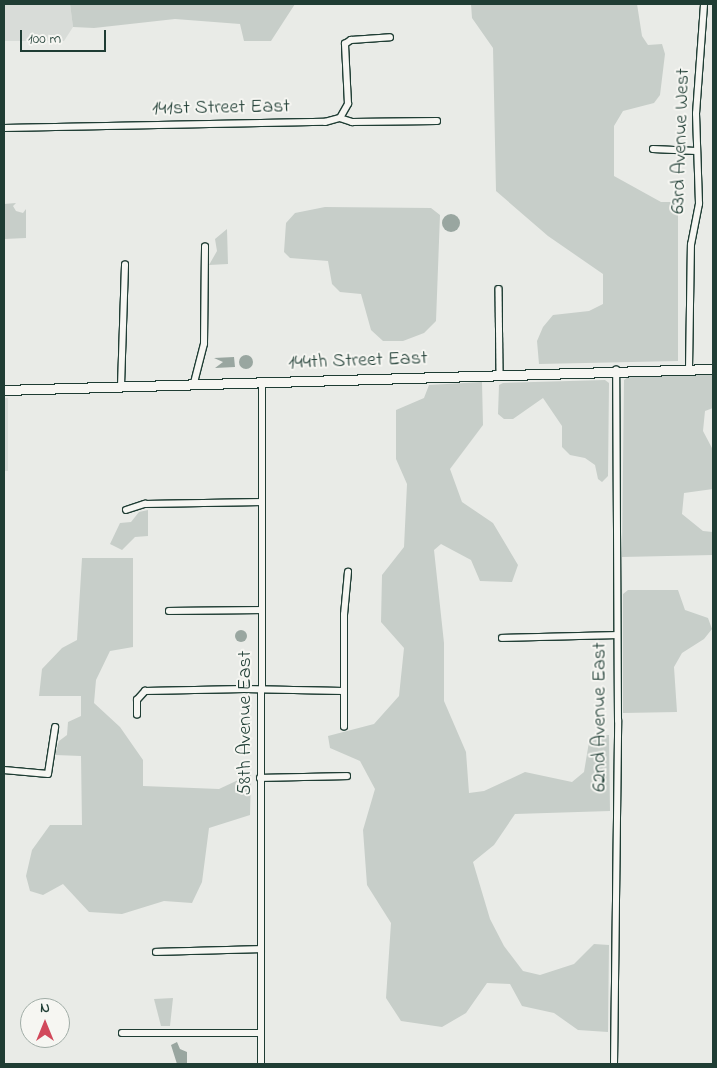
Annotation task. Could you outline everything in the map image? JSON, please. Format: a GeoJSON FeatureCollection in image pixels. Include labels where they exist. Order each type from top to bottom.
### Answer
{"type":"FeatureCollection","features":[{"type":"Feature","properties":{"kind":"street","name":"63rd Avenue West"},"geometry":{"type":"LineString","coordinates":[[689,369],[690,245],[699,204],[696,114],[704,4]]}},
{"type":"Feature","properties":{"kind":"street"},"geometry":{"type":"LineString","coordinates":[[340,118],[348,104],[345,44],[351,40],[390,37]]}},
{"type":"Feature","properties":{"kind":"street","name":"141st Street East"},"geometry":{"type":"LineString","coordinates":[[4,128],[326,122],[340,118],[360,122],[438,120]]}},
{"type":"Feature","properties":{"kind":"street"},"geometry":{"type":"LineString","coordinates":[[653,149],[696,151]]}},
{"type":"Feature","properties":{"kind":"street"},"geometry":{"type":"LineString","coordinates":[[194,384],[204,344],[205,247]]}},
{"type":"Feature","properties":{"kind":"street"},"geometry":{"type":"LineString","coordinates":[[121,386],[126,265]]}},
{"type":"Feature","properties":{"kind":"street"},"geometry":{"type":"LineString","coordinates":[[499,289],[500,373]]}},
{"type":"Feature","properties":{"kind":"street","name":"144th Street East"},"geometry":{"type":"LineString","coordinates":[[4,390],[500,373],[713,368]]}},
{"type":"Feature","properties":{"kind":"street","name":"62nd Avenue East"},"geometry":{"type":"LineString","coordinates":[[614,1064],[616,370]]}},
{"type":"Feature","properties":{"kind":"street","name":"58th Avenue East"},"geometry":{"type":"LineString","coordinates":[[261,1064],[262,382]]}},
{"type":"Feature","properties":{"kind":"street"},"geometry":{"type":"LineString","coordinates":[[126,510],[145,504],[262,502]]}},
{"type":"Feature","properties":{"kind":"street"},"geometry":{"type":"LineString","coordinates":[[344,727],[343,621],[348,572]]}},
{"type":"Feature","properties":{"kind":"street"},"geometry":{"type":"LineString","coordinates":[[169,611],[262,610]]}},
{"type":"Feature","properties":{"kind":"street"},"geometry":{"type":"LineString","coordinates":[[502,638],[616,635]]}},
{"type":"Feature","properties":{"kind":"street"},"geometry":{"type":"LineString","coordinates":[[137,715],[137,698],[145,691],[344,691]]}},
{"type":"Feature","properties":{"kind":"street"},"geometry":{"type":"LineString","coordinates":[[4,770],[48,774],[55,728]]}},
{"type":"Feature","properties":{"kind":"street"},"geometry":{"type":"LineString","coordinates":[[260,778],[347,776]]}},
{"type":"Feature","properties":{"kind":"street"},"geometry":{"type":"LineString","coordinates":[[156,952],[261,949]]}},
{"type":"Feature","properties":{"kind":"street"},"geometry":{"type":"LineString","coordinates":[[122,1033],[261,1033]]}},
{"type":"Feature","properties":{"kind":"shaded area"},"geometry":{"type":"Polygon","coordinates":[[[4,4],[70,4],[73,27],[64,41],[4,41],[4,4]]]}},
{"type":"Feature","properties":{"kind":"shaded area"},"geometry":{"type":"Polygon","coordinates":[[[70,4],[295,4],[271,41],[244,41],[240,24],[175,19],[94,28],[73,27],[70,4]]]}},
{"type":"Feature","properties":{"kind":"shaded area"},"geometry":{"type":"Polygon","coordinates":[[[471,4],[637,4],[642,36],[648,45],[662,44],[665,54],[660,95],[654,103],[623,111],[614,126],[614,176],[661,202],[678,202],[678,361],[539,364],[537,341],[543,327],[553,315],[589,311],[603,304],[603,274],[548,236],[496,191],[493,48],[472,18],[471,4]]]}},
{"type":"Feature","properties":{"kind":"shaded area"},"geometry":{"type":"Polygon","coordinates":[[[16,203],[13,206],[16,211],[23,213],[26,209],[26,238],[4,239],[4,204],[16,203]]]}},
{"type":"Feature","properties":{"kind":"shaded area"},"geometry":{"type":"Polygon","coordinates":[[[325,207],[431,208],[440,215],[436,321],[424,333],[403,341],[383,341],[371,330],[361,294],[340,292],[332,284],[328,261],[290,258],[284,252],[286,223],[295,213],[325,207]]]}},
{"type":"Feature","properties":{"kind":"shaded area"},"geometry":{"type":"Polygon","coordinates":[[[451,214],[457,217],[460,223],[457,229],[451,232],[445,229],[442,223],[445,217],[451,214]]]}},
{"type":"Feature","properties":{"kind":"shaded area"},"geometry":{"type":"Polygon","coordinates":[[[227,229],[228,264],[209,265],[217,251],[215,239],[227,229]]]}},
{"type":"Feature","properties":{"kind":"shaded area"},"geometry":{"type":"Polygon","coordinates":[[[246,355],[251,357],[253,362],[251,367],[246,369],[241,367],[239,362],[241,357],[246,355]]]}},
{"type":"Feature","properties":{"kind":"shaded area"},"geometry":{"type":"Polygon","coordinates":[[[234,357],[235,367],[215,368],[223,362],[214,358],[234,357]]]}},
{"type":"Feature","properties":{"kind":"shaded area"},"geometry":{"type":"Polygon","coordinates":[[[713,374],[713,408],[705,411],[703,431],[713,450],[713,489],[684,493],[682,514],[703,531],[713,532],[713,555],[622,557],[624,380],[628,377],[713,374]]]}},
{"type":"Feature","properties":{"kind":"shaded area"},"geometry":{"type":"Polygon","coordinates":[[[605,380],[609,383],[608,476],[602,482],[598,479],[595,465],[585,458],[570,455],[562,447],[562,426],[543,398],[513,419],[504,419],[498,414],[499,385],[503,383],[605,380]]]}},
{"type":"Feature","properties":{"kind":"shaded area"},"geometry":{"type":"Polygon","coordinates":[[[482,382],[483,425],[450,469],[462,502],[493,523],[518,565],[512,582],[480,581],[471,560],[441,544],[434,550],[444,643],[444,701],[466,752],[469,793],[484,791],[525,772],[572,782],[584,772],[590,736],[609,735],[610,811],[515,814],[494,845],[473,862],[490,919],[504,946],[523,971],[540,975],[574,964],[594,944],[609,945],[608,1032],[578,1030],[554,1013],[522,1006],[510,984],[487,983],[466,1013],[442,1027],[401,1021],[386,998],[391,923],[367,885],[363,830],[375,789],[360,761],[330,748],[328,736],[374,724],[399,696],[404,648],[381,622],[382,575],[404,547],[407,484],[396,459],[396,410],[424,398],[429,385],[482,382]]]}},
{"type":"Feature","properties":{"kind":"shaded area"},"geometry":{"type":"Polygon","coordinates":[[[4,398],[8,398],[8,471],[4,471],[4,398]]]}},
{"type":"Feature","properties":{"kind":"shaded area"},"geometry":{"type":"Polygon","coordinates":[[[148,510],[148,536],[135,537],[122,550],[110,544],[120,523],[131,522],[139,512],[148,510]]]}},
{"type":"Feature","properties":{"kind":"shaded area"},"geometry":{"type":"Polygon","coordinates":[[[82,558],[133,558],[133,647],[110,651],[96,680],[94,703],[120,727],[143,760],[143,786],[219,789],[251,774],[250,815],[209,828],[202,882],[192,903],[164,901],[122,914],[89,912],[63,884],[43,895],[30,891],[26,876],[32,850],[50,825],[82,825],[81,756],[55,755],[59,741],[67,735],[68,722],[81,716],[81,696],[39,696],[42,669],[62,648],[77,640],[82,558]]]}},
{"type":"Feature","properties":{"kind":"shaded area"},"geometry":{"type":"Polygon","coordinates":[[[628,590],[678,590],[685,610],[708,618],[712,629],[704,639],[682,653],[674,667],[677,712],[623,713],[623,594],[628,590]]]}},
{"type":"Feature","properties":{"kind":"shaded area"},"geometry":{"type":"Polygon","coordinates":[[[239,630],[243,630],[247,636],[243,642],[239,642],[235,638],[235,634],[239,630]]]}},
{"type":"Feature","properties":{"kind":"shaded area"},"geometry":{"type":"Polygon","coordinates":[[[173,998],[170,1026],[161,1026],[154,999],[173,998]]]}},
{"type":"Feature","properties":{"kind":"shaded area"},"geometry":{"type":"Polygon","coordinates":[[[177,1042],[180,1049],[187,1052],[187,1064],[177,1064],[171,1045],[177,1042]]]}}]}
